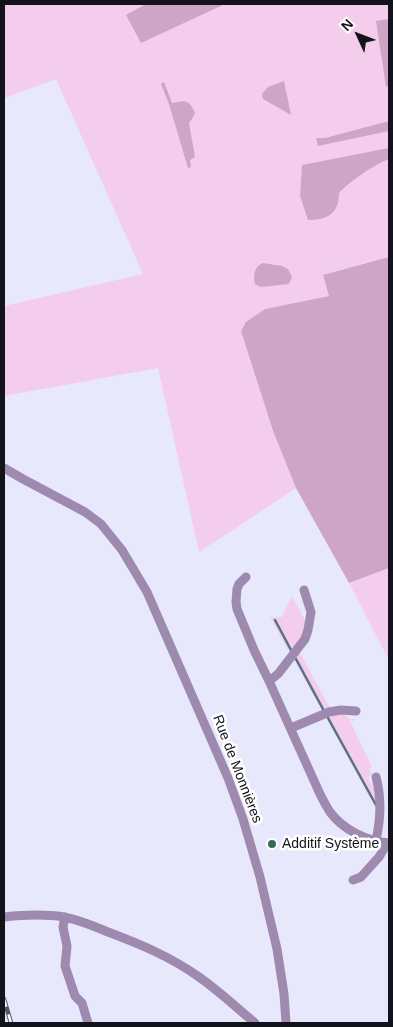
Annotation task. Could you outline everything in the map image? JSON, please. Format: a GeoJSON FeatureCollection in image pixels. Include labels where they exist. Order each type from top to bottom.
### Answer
{"type":"FeatureCollection","features":[{"type":"Feature","properties":{"kind":"street","name":"Rue de Monnières"},"geometry":{"type":"LineString","coordinates":[[4,468],[77,507],[101,524],[122,550],[148,592],[228,778],[243,819],[253,851],[277,949],[284,994],[286,1023]]}},
{"type":"Feature","properties":{"kind":"street"},"geometry":{"type":"LineString","coordinates":[[246,577],[237,589],[237,609],[320,794],[336,819],[355,833],[365,838],[387,843],[379,857],[362,877],[353,880]]}},
{"type":"Feature","properties":{"kind":"street"},"geometry":{"type":"LineString","coordinates":[[269,680],[278,674],[305,638],[311,612],[304,590]]}},
{"type":"Feature","properties":{"kind":"street"},"geometry":{"type":"LineString","coordinates":[[291,728],[330,712],[341,710],[356,711]]}},
{"type":"Feature","properties":{"kind":"street"},"geometry":{"type":"LineString","coordinates":[[376,777],[381,803],[380,822],[376,840]]}},
{"type":"Feature","properties":{"kind":"street"},"geometry":{"type":"LineString","coordinates":[[4,918],[32,916],[65,917],[119,936],[164,956],[201,978],[255,1023]]}},
{"type":"Feature","properties":{"kind":"street"},"geometry":{"type":"LineString","coordinates":[[65,917],[63,927],[67,946],[65,966],[74,996],[82,1003],[88,1023]]}},
{"type":"Feature","properties":{"kind":"shaded area"},"geometry":{"type":"Polygon","coordinates":[[[4,4],[389,4],[389,257],[323,275],[329,296],[265,309],[241,331],[273,431],[296,488],[199,552],[158,368],[4,396],[4,306],[143,274],[56,79],[4,98],[4,4]]]}},
{"type":"Feature","properties":{"kind":"shaded area"},"geometry":{"type":"Polygon","coordinates":[[[146,4],[225,4],[141,43],[126,15],[146,4]]]}},
{"type":"Feature","properties":{"kind":"shaded area"},"geometry":{"type":"Polygon","coordinates":[[[389,19],[389,86],[386,87],[376,21],[389,19]]]}},
{"type":"Feature","properties":{"kind":"shaded area"},"geometry":{"type":"Polygon","coordinates":[[[284,81],[291,115],[263,99],[262,94],[268,87],[284,81]]]}},
{"type":"Feature","properties":{"kind":"shaded area"},"geometry":{"type":"Polygon","coordinates":[[[164,82],[172,103],[189,103],[195,113],[189,123],[195,157],[190,160],[191,167],[188,168],[161,84],[164,82]]]}},
{"type":"Feature","properties":{"kind":"shaded area"},"geometry":{"type":"Polygon","coordinates":[[[389,121],[389,131],[318,146],[316,138],[325,138],[389,121]]]}},
{"type":"Feature","properties":{"kind":"shaded area"},"geometry":{"type":"Polygon","coordinates":[[[389,148],[389,159],[362,174],[339,193],[337,206],[331,214],[321,219],[308,220],[300,196],[302,165],[389,148]]]}},
{"type":"Feature","properties":{"kind":"shaded area"},"geometry":{"type":"Polygon","coordinates":[[[389,257],[389,568],[349,583],[296,488],[273,431],[241,331],[246,322],[265,309],[329,296],[323,275],[389,257]]]}},
{"type":"Feature","properties":{"kind":"shaded area"},"geometry":{"type":"Polygon","coordinates":[[[263,263],[282,266],[288,269],[292,277],[289,284],[261,287],[255,284],[255,272],[258,266],[263,263]]]}},
{"type":"Feature","properties":{"kind":"shaded area"},"geometry":{"type":"Polygon","coordinates":[[[389,568],[389,660],[349,583],[389,568]]]}},
{"type":"Feature","properties":{"kind":"shaded area"},"geometry":{"type":"Polygon","coordinates":[[[292,596],[306,622],[305,634],[291,655],[270,617],[282,617],[292,596]]]}},
{"type":"Feature","properties":{"kind":"shaded area"},"geometry":{"type":"Polygon","coordinates":[[[299,651],[330,708],[322,711],[293,658],[299,651]]]}},
{"type":"Feature","properties":{"kind":"shaded area"},"geometry":{"type":"Polygon","coordinates":[[[343,714],[350,719],[355,719],[350,721],[372,767],[369,769],[372,775],[368,777],[377,794],[378,812],[326,718],[320,718],[343,714]]]}},
{"type":"Feature","properties":{"kind":"waterway"},"geometry":{"type":"LineString","coordinates":[[275,620],[291,650]]}},
{"type":"Feature","properties":{"kind":"waterway"},"geometry":{"type":"LineString","coordinates":[[296,659],[323,709]]}},
{"type":"Feature","properties":{"kind":"waterway"},"geometry":{"type":"LineString","coordinates":[[328,718],[376,805]]}},
{"type":"Feature","properties":{"kind":"railway"},"geometry":{"type":"LineString","coordinates":[[4,999],[11,1023]]}},
{"type":"Feature","properties":{"kind":"place","name":"Additif Système"},"geometry":{"type":"Point","coordinates":[272,844]}}]}
